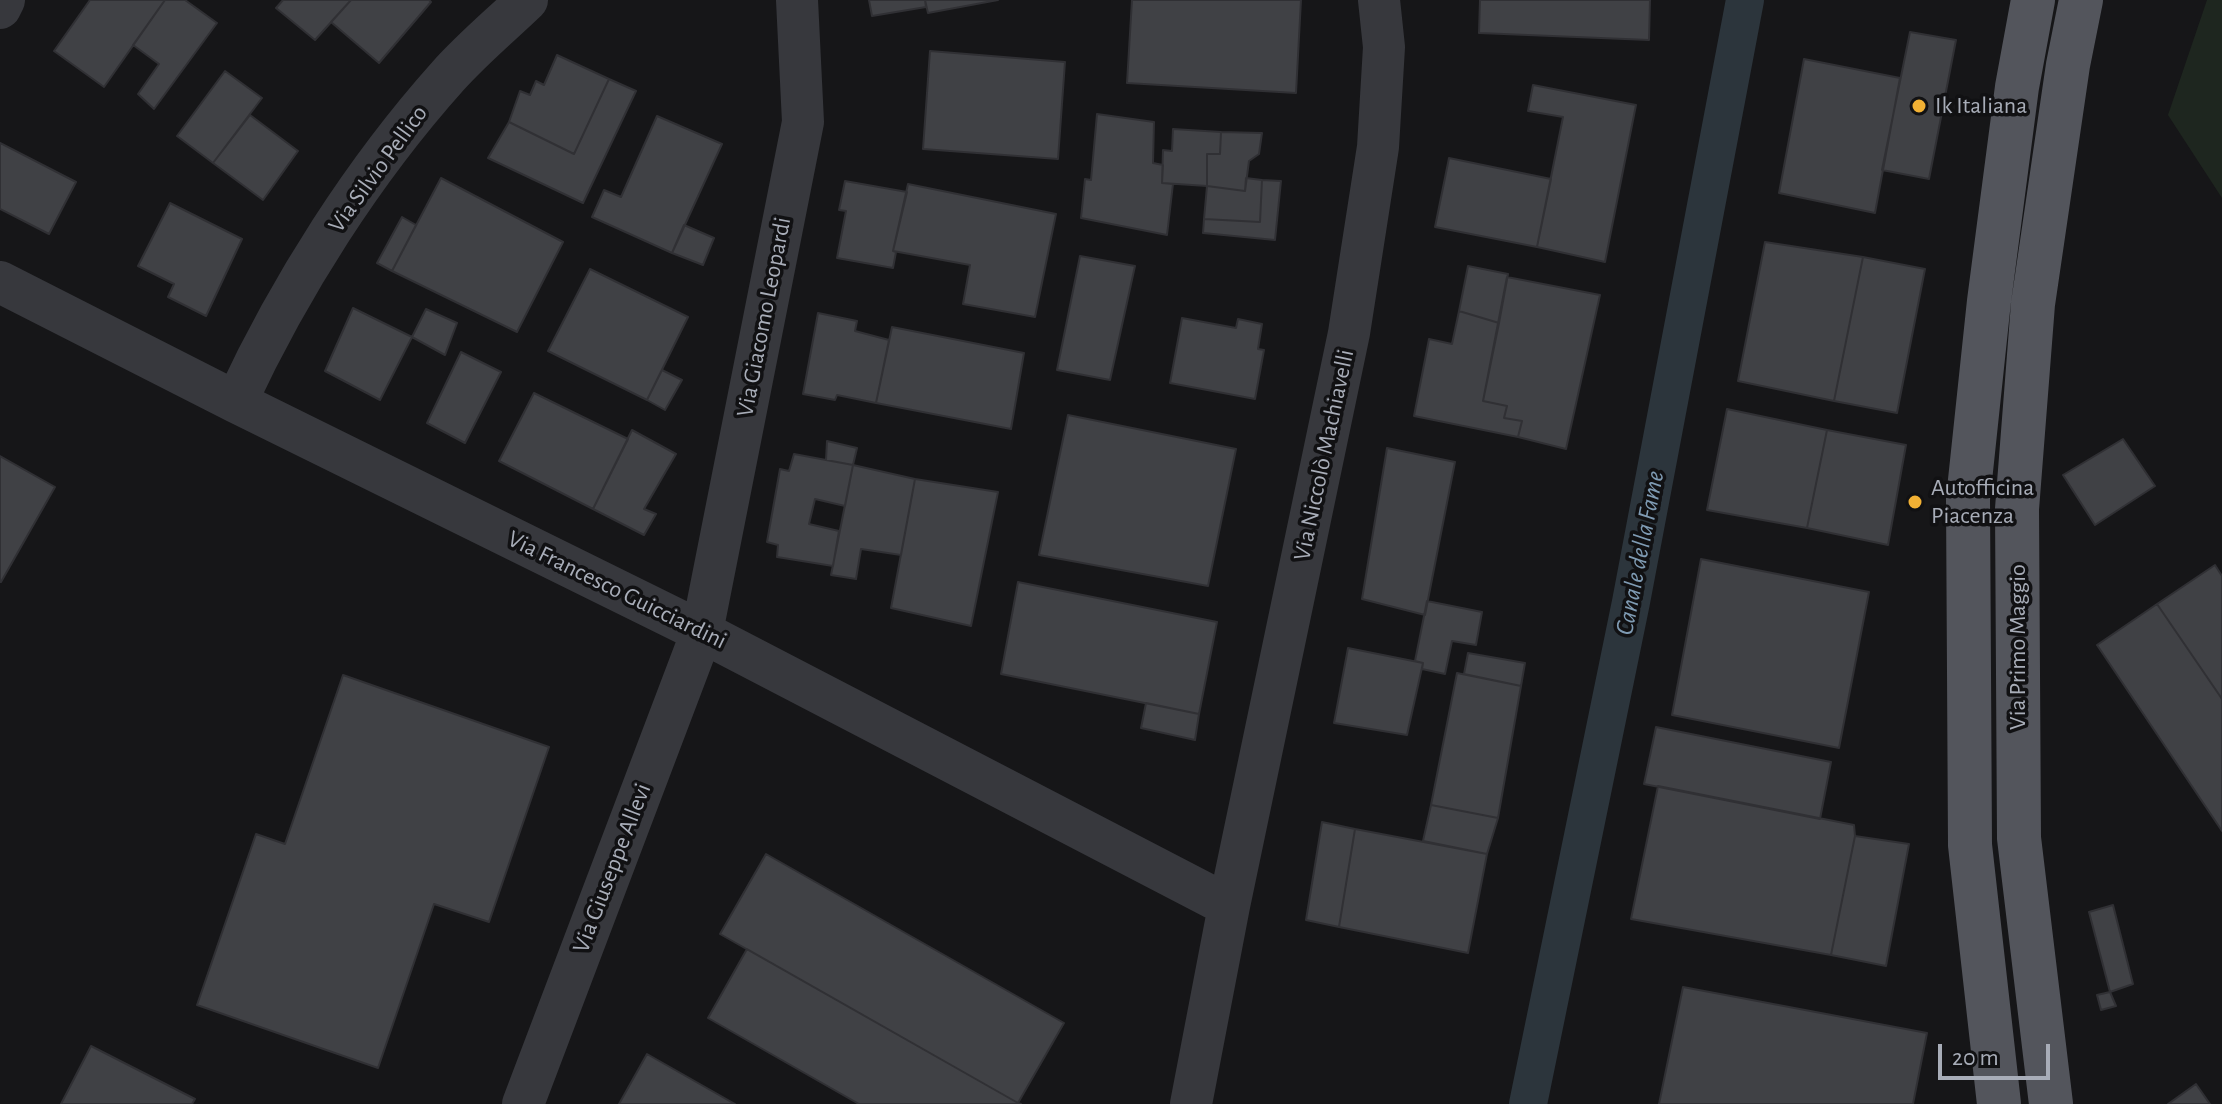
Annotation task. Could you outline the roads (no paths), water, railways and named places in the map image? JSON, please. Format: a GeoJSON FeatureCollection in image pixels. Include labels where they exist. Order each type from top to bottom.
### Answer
{"type":"FeatureCollection","features":[{"type":"Feature","properties":{"kind":"main road","name":"Via Primo Maggio"},"geometry":{"type":"LineString","coordinates":[[1999,1104],[1970,845],[1968,499],[1989,301],[2013,117],[2033,0]]}},
{"type":"Feature","properties":{"kind":"main road","name":"Via Primo Maggio"},"geometry":{"type":"LineString","coordinates":[[2051,1104],[2019,838],[2017,509],[2033,304],[2068,65],[2081,0]]}},
{"type":"Feature","properties":{"kind":"street"},"geometry":{"type":"LineString","coordinates":[[0,8],[4,0]]}},
{"type":"Feature","properties":{"kind":"street","name":"Via Silvio Pellico"},"geometry":{"type":"LineString","coordinates":[[236,402],[259,352],[356,190],[449,75],[527,0]]}},
{"type":"Feature","properties":{"kind":"street","name":"Via Giacomo Leopardi"},"geometry":{"type":"LineString","coordinates":[[702,632],[803,122],[797,0]]}},
{"type":"Feature","properties":{"kind":"street","name":"Via Niccolò Machiavelli"},"geometry":{"type":"LineString","coordinates":[[1191,1104],[1229,906],[1349,333],[1378,147],[1384,47],[1379,0]]}},
{"type":"Feature","properties":{"kind":"street","name":"Via Francesco Guicciardini"},"geometry":{"type":"LineString","coordinates":[[0,282],[702,632],[1229,906]]}},
{"type":"Feature","properties":{"kind":"street","name":"Via Giuseppe Allevi"},"geometry":{"type":"LineString","coordinates":[[523,1104],[702,632]]}},
{"type":"Feature","properties":{"kind":"waterway","name":"Canale della Fame"},"geometry":{"type":"LineString","coordinates":[[1528,1104],[1631,602],[1745,0]]}},
{"type":"Feature","properties":{"kind":"place","name":"Ik Italiana"},"geometry":{"type":"Point","coordinates":[1919,106]}},
{"type":"Feature","properties":{"kind":"place","name":"Autofficina Piacenza"},"geometry":{"type":"Point","coordinates":[1915,502]}}]}
